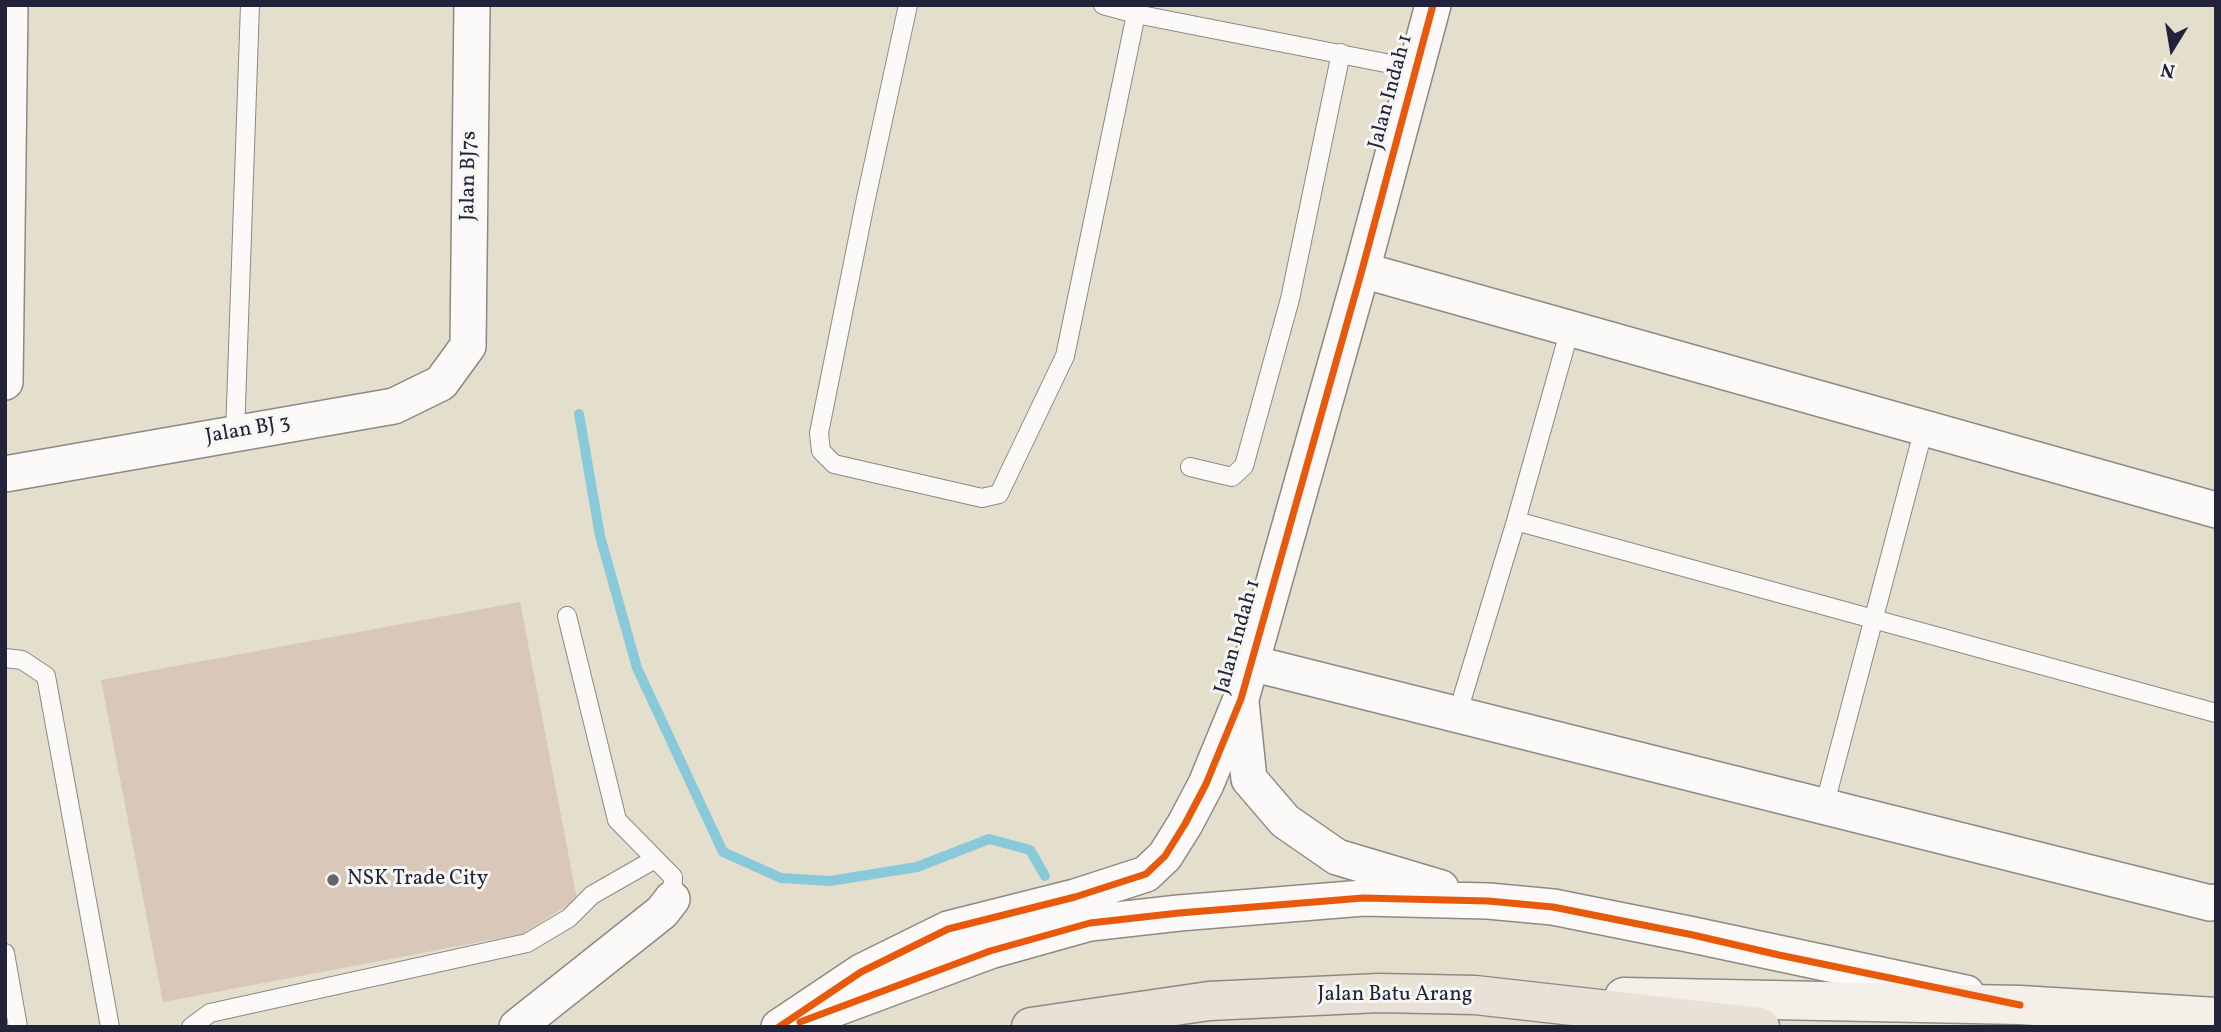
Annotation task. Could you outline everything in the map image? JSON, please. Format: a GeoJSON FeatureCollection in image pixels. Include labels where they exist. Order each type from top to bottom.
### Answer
{"type":"FeatureCollection","features":[{"type":"Feature","properties":{"kind":"main road","name":"Jalan Batu Arang"},"geometry":{"type":"LineString","coordinates":[[1031,1027],[1209,1000],[1379,993],[1475,995],[1760,1027]]}},
{"type":"Feature","properties":{"kind":"main road"},"geometry":{"type":"LineString","coordinates":[[1475,995],[2021,1005],[2216,1017]]}},
{"type":"Feature","properties":{"kind":"street"},"geometry":{"type":"LineString","coordinates":[[5,382],[10,5]]}},
{"type":"Feature","properties":{"kind":"street","name":"Jalan BJ7s"},"geometry":{"type":"LineString","coordinates":[[468,346],[472,5]]}},
{"type":"Feature","properties":{"kind":"street","name":"Jalan Indah 1"},"geometry":{"type":"LineString","coordinates":[[779,1027],[861,972],[948,929],[1075,897],[1146,874],[1165,856],[1206,784],[1241,699],[1362,270],[1433,5]]}},
{"type":"Feature","properties":{"kind":"street"},"geometry":{"type":"LineString","coordinates":[[1362,270],[2216,510]]}},
{"type":"Feature","properties":{"kind":"street","name":"Jalan BJ 3"},"geometry":{"type":"LineString","coordinates":[[5,474],[394,406],[441,383],[468,346]]}},
{"type":"Feature","properties":{"kind":"street"},"geometry":{"type":"LineString","coordinates":[[1251,663],[2210,903],[2216,902]]}},
{"type":"Feature","properties":{"kind":"street","name":"Jalan Indah 1"},"geometry":{"type":"LineString","coordinates":[[1241,699],[1249,779],[1284,821],[1337,858],[1488,901]]}},
{"type":"Feature","properties":{"kind":"street"},"geometry":{"type":"LineString","coordinates":[[786,1027],[990,951],[1090,923],[1363,898],[1488,901],[1553,908],[2021,1005]]}},
{"type":"Feature","properties":{"kind":"street"},"geometry":{"type":"LineString","coordinates":[[517,1027],[662,912],[672,899]]}},
{"type":"Feature","properties":{"kind":"lane"},"geometry":{"type":"LineString","coordinates":[[235,434],[250,5]]}},
{"type":"Feature","properties":{"kind":"lane"},"geometry":{"type":"LineString","coordinates":[[908,5],[819,433],[821,451],[834,464],[982,498],[999,494],[1065,356],[1136,14]]}},
{"type":"Feature","properties":{"kind":"lane"},"geometry":{"type":"LineString","coordinates":[[1103,5],[1136,14],[1416,69]]}},
{"type":"Feature","properties":{"kind":"lane"},"geometry":{"type":"LineString","coordinates":[[1190,467],[1232,477],[1244,466],[1290,299],[1341,53]]}},
{"type":"Feature","properties":{"kind":"lane"},"geometry":{"type":"LineString","coordinates":[[1457,715],[1516,521],[1570,329]]}},
{"type":"Feature","properties":{"kind":"lane"},"geometry":{"type":"LineString","coordinates":[[1824,807],[1924,428]]}},
{"type":"Feature","properties":{"kind":"lane"},"geometry":{"type":"LineString","coordinates":[[1516,521],[2216,713]]}},
{"type":"Feature","properties":{"kind":"lane"},"geometry":{"type":"LineString","coordinates":[[567,616],[617,820],[673,877],[672,899]]}},
{"type":"Feature","properties":{"kind":"lane"},"geometry":{"type":"LineString","coordinates":[[5,658],[22,660],[46,676],[110,1027]]}},
{"type":"Feature","properties":{"kind":"lane"},"geometry":{"type":"LineString","coordinates":[[191,1027],[210,1013],[527,943],[569,918],[592,895],[655,859]]}},
{"type":"Feature","properties":{"kind":"lane"},"geometry":{"type":"LineString","coordinates":[[5,953],[18,1027]]}},
{"type":"Feature","properties":{"kind":"building"},"geometry":{"type":"Polygon","coordinates":[[[520,602],[577,899],[522,934],[163,1002],[101,680],[520,602]]]}},
{"type":"Feature","properties":{"kind":"waterway"},"geometry":{"type":"LineString","coordinates":[[579,414],[600,536],[637,668],[723,852],[781,878],[830,881],[917,867],[989,839],[1030,850],[1045,876]]}},
{"type":"Feature","properties":{"kind":"cycle path"},"geometry":{"type":"LineString","coordinates":[[779,1027],[861,972],[948,929],[1075,897],[1146,874],[1165,856],[1206,784],[1241,699],[1362,270],[1433,5]]}},
{"type":"Feature","properties":{"kind":"cycle path"},"geometry":{"type":"LineString","coordinates":[[800,1022],[990,951],[1090,923],[1363,898],[1488,901],[1553,907],[2020,1005]]}},
{"type":"Feature","properties":{"kind":"place","name":"NSK Trade City"},"geometry":{"type":"Point","coordinates":[333,880]}}]}
